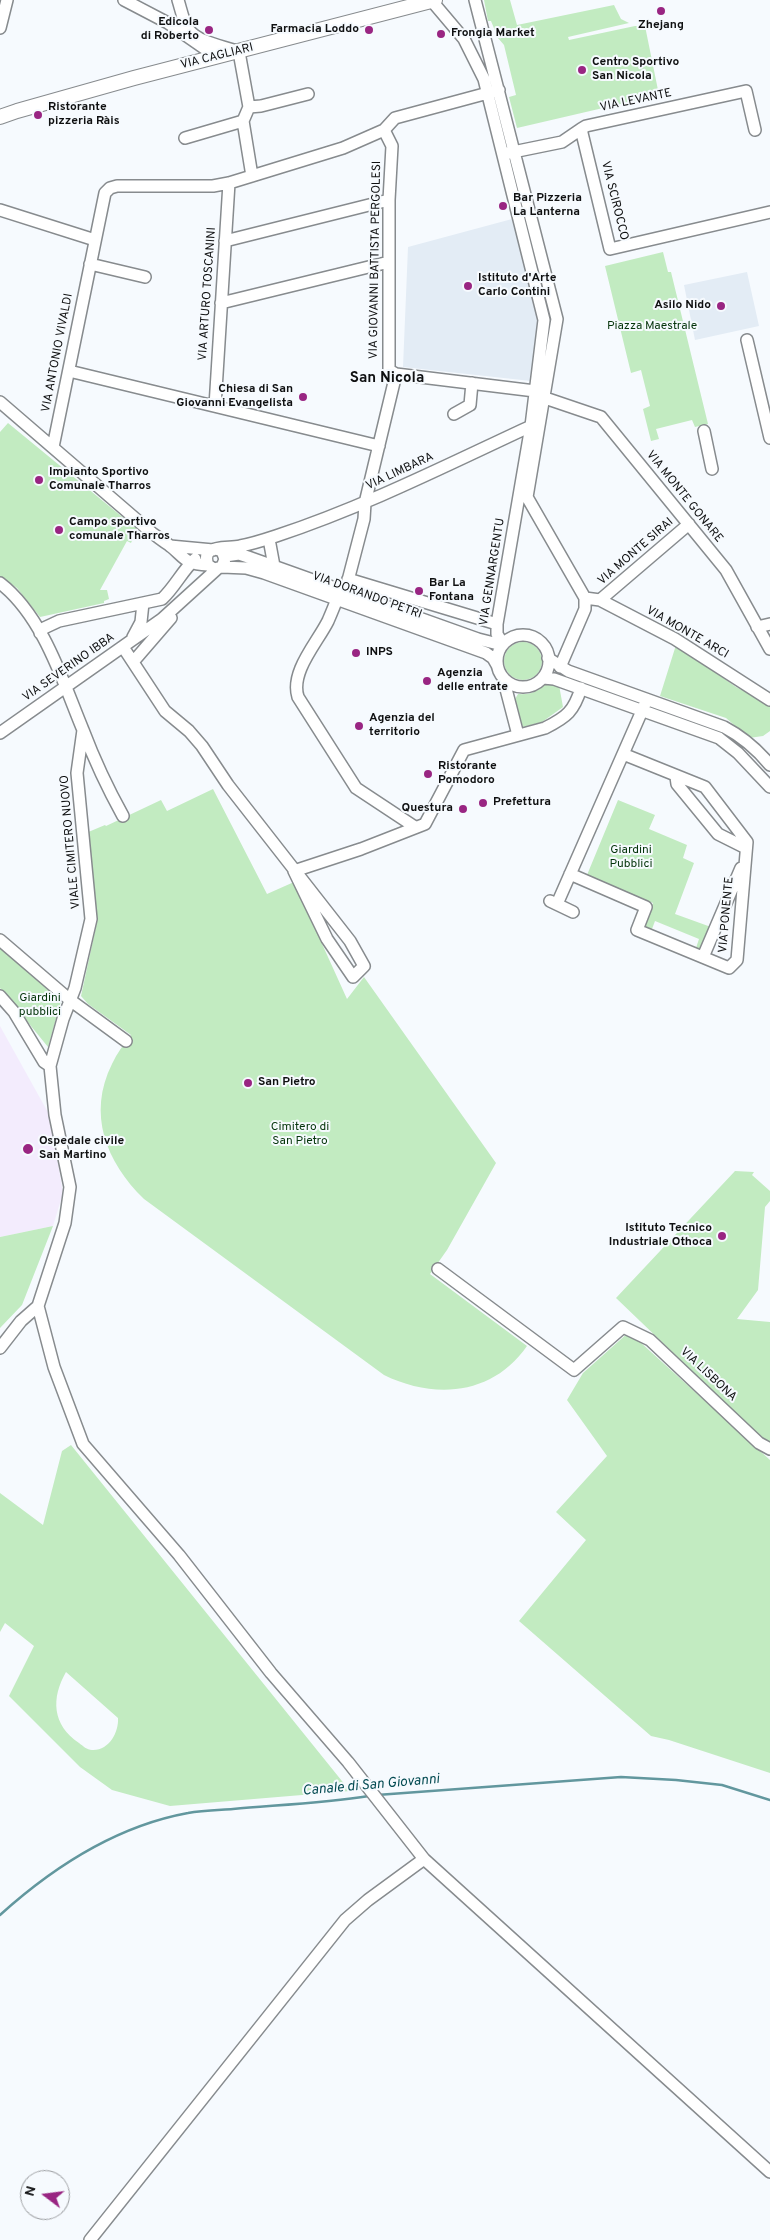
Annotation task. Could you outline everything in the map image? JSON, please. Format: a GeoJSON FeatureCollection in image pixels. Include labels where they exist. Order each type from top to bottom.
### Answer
{"type":"FeatureCollection","features":[{"type":"Feature","properties":{"kind":"main road","name":"VIA CAGLIARI"},"geometry":{"type":"LineString","coordinates":[[0,117],[134,78],[217,50],[239,52],[432,0]]}},
{"type":"Feature","properties":{"kind":"street"},"geometry":{"type":"LineString","coordinates":[[124,0],[217,50]]}},
{"type":"Feature","properties":{"kind":"street"},"geometry":{"type":"LineString","coordinates":[[178,0],[185,21],[196,36],[217,50]]}},
{"type":"Feature","properties":{"kind":"street","name":"VIA GENNARGENTU"},"geometry":{"type":"LineString","coordinates":[[432,0],[464,39],[484,79],[494,91]]}},
{"type":"Feature","properties":{"kind":"street","name":"VIA GENNARGENTU"},"geometry":{"type":"LineString","coordinates":[[475,0],[544,320],[535,391],[535,427],[523,500],[497,624],[497,634],[503,645]]}},
{"type":"Feature","properties":{"kind":"street"},"geometry":{"type":"LineString","coordinates":[[0,27],[4,1]]}},
{"type":"Feature","properties":{"kind":"street"},"geometry":{"type":"LineString","coordinates":[[168,23],[185,21]]}},
{"type":"Feature","properties":{"kind":"street"},"geometry":{"type":"LineString","coordinates":[[239,52],[250,107],[243,121],[252,176]]}},
{"type":"Feature","properties":{"kind":"street"},"geometry":{"type":"LineString","coordinates":[[229,183],[343,148],[384,130],[395,118],[494,91]]}},
{"type":"Feature","properties":{"kind":"street","name":"VIA LEVANTE"},"geometry":{"type":"LineString","coordinates":[[581,129],[586,126],[746,91],[755,130]]}},
{"type":"Feature","properties":{"kind":"street"},"geometry":{"type":"LineString","coordinates":[[250,107],[308,94]]}},
{"type":"Feature","properties":{"kind":"street"},"geometry":{"type":"LineString","coordinates":[[185,138],[243,121]]}},
{"type":"Feature","properties":{"kind":"street"},"geometry":{"type":"LineString","coordinates":[[509,153],[562,142],[581,129]]}},
{"type":"Feature","properties":{"kind":"street","name":"VIA SCIROCCO"},"geometry":{"type":"LineString","coordinates":[[581,129],[610,250],[770,212]]}},
{"type":"Feature","properties":{"kind":"street","name":"VIA GIOVANNI BATTISTA PERGOLESI"},"geometry":{"type":"LineString","coordinates":[[384,130],[392,146],[389,200],[389,370],[396,374]]}},
{"type":"Feature","properties":{"kind":"street","name":"VIA GENNARGENTU"},"geometry":{"type":"LineString","coordinates":[[509,153],[544,268],[557,319],[545,398],[535,427]]}},
{"type":"Feature","properties":{"kind":"street","name":"VIA ANTONIO VIVALDI"},"geometry":{"type":"LineString","coordinates":[[53,447],[105,193],[110,188],[117,186],[214,186],[229,183]]}},
{"type":"Feature","properties":{"kind":"street","name":"VIA ARTURO TOSCANINI"},"geometry":{"type":"LineString","coordinates":[[215,406],[229,183]]}},
{"type":"Feature","properties":{"kind":"street"},"geometry":{"type":"LineString","coordinates":[[225,241],[389,200]]}},
{"type":"Feature","properties":{"kind":"street"},"geometry":{"type":"LineString","coordinates":[[0,210],[95,240]]}},
{"type":"Feature","properties":{"kind":"street"},"geometry":{"type":"LineString","coordinates":[[221,303],[389,262]]}},
{"type":"Feature","properties":{"kind":"street"},"geometry":{"type":"LineString","coordinates":[[90,264],[145,277]]}},
{"type":"Feature","properties":{"kind":"street"},"geometry":{"type":"LineString","coordinates":[[532,270],[544,268]]}},
{"type":"Feature","properties":{"kind":"street"},"geometry":{"type":"LineString","coordinates":[[748,340],[767,412],[770,438]]}},
{"type":"Feature","properties":{"kind":"street"},"geometry":{"type":"LineString","coordinates":[[69,371],[379,446]]}},
{"type":"Feature","properties":{"kind":"street"},"geometry":{"type":"LineString","coordinates":[[415,827],[356,788],[298,697],[296,687],[300,671],[328,621],[348,579],[364,519],[365,503],[396,374],[535,391],[545,398]]}},
{"type":"Feature","properties":{"kind":"street"},"geometry":{"type":"LineString","coordinates":[[454,414],[470,406],[472,383]]}},
{"type":"Feature","properties":{"kind":"street","name":"VIA MONTE GONARE"},"geometry":{"type":"LineString","coordinates":[[545,398],[601,417],[726,570],[770,649]]}},
{"type":"Feature","properties":{"kind":"street"},"geometry":{"type":"LineString","coordinates":[[0,402],[152,533],[170,546],[182,559],[191,563],[217,558]]}},
{"type":"Feature","properties":{"kind":"street","name":"VIA LIMBARA"},"geometry":{"type":"LineString","coordinates":[[217,558],[239,546],[269,539],[365,503],[535,427]]}},
{"type":"Feature","properties":{"kind":"street"},"geometry":{"type":"LineString","coordinates":[[704,431],[712,469]]}},
{"type":"Feature","properties":{"kind":"street"},"geometry":{"type":"LineString","coordinates":[[523,500],[585,598],[585,610],[560,667]]}},
{"type":"Feature","properties":{"kind":"street","name":"VIA MONTE SIRAI"},"geometry":{"type":"LineString","coordinates":[[600,600],[689,524]]}},
{"type":"Feature","properties":{"kind":"street"},"geometry":{"type":"LineString","coordinates":[[269,539],[274,566]]}},
{"type":"Feature","properties":{"kind":"street"},"geometry":{"type":"LineString","coordinates":[[170,546],[217,558]]}},
{"type":"Feature","properties":{"kind":"street","name":"VIA DORANDO PETRI"},"geometry":{"type":"LineString","coordinates":[[217,558],[239,554],[274,566],[341,596],[486,653],[493,658],[497,665]]}},
{"type":"Feature","properties":{"kind":"street","name":"VIA DORANDO PETRI"},"geometry":{"type":"LineString","coordinates":[[217,558],[478,639],[503,645]]}},
{"type":"Feature","properties":{"kind":"street","name":"VIA SEVERINO IBBA"},"geometry":{"type":"LineString","coordinates":[[0,733],[173,610],[217,558]]}},
{"type":"Feature","properties":{"kind":"street"},"geometry":{"type":"LineString","coordinates":[[40,633],[44,628],[59,621],[162,599],[170,592],[191,563]]}},
{"type":"Feature","properties":{"kind":"street","name":"VIA DORANDO PETRI"},"geometry":{"type":"LineString","coordinates":[[348,579],[497,624]]}},
{"type":"Feature","properties":{"kind":"street","name":"VIALE CIMITERO NUOVO"},"geometry":{"type":"LineString","coordinates":[[0,583],[15,595],[40,633],[67,687],[82,730],[123,816]]}},
{"type":"Feature","properties":{"kind":"street","name":"VIA MONTE ARCI"},"geometry":{"type":"LineString","coordinates":[[585,598],[600,600],[675,639],[770,700]]}},
{"type":"Feature","properties":{"kind":"street","name":"VIA SEVERINO IBBA"},"geometry":{"type":"LineString","coordinates":[[126,645],[141,622],[143,603]]}},
{"type":"Feature","properties":{"kind":"street"},"geometry":{"type":"LineString","coordinates":[[133,662],[169,622],[173,610]]}},
{"type":"Feature","properties":{"kind":"street"},"geometry":{"type":"LineString","coordinates":[[757,627],[770,624]]}},
{"type":"Feature","properties":{"kind":"street"},"geometry":{"type":"LineString","coordinates":[[516,636],[534,638],[546,650],[548,658],[548,665],[543,678],[536,683],[521,687],[506,681],[502,677],[497,665],[497,658],[503,645],[516,636]]}},
{"type":"Feature","properties":{"kind":"street"},"geometry":{"type":"LineString","coordinates":[[126,645],[133,662],[165,711],[189,731],[202,746],[228,785],[350,941],[364,966],[353,977],[328,939],[294,871]]}},
{"type":"Feature","properties":{"kind":"street"},"geometry":{"type":"LineString","coordinates":[[548,658],[560,667],[719,738],[733,742],[756,760],[769,757]]}},
{"type":"Feature","properties":{"kind":"street"},"geometry":{"type":"LineString","coordinates":[[543,678],[554,679],[724,727],[741,736],[769,757]]}},
{"type":"Feature","properties":{"kind":"street"},"geometry":{"type":"LineString","coordinates":[[506,681],[506,689],[518,735]]}},
{"type":"Feature","properties":{"kind":"street"},"geometry":{"type":"LineString","coordinates":[[294,871],[361,849],[425,824],[464,750],[545,728],[566,716],[575,706],[582,688]]}},
{"type":"Feature","properties":{"kind":"street"},"geometry":{"type":"LineString","coordinates":[[573,912],[553,902],[570,874],[645,704]]}},
{"type":"Feature","properties":{"kind":"street","name":"VIALE CIMITERO NUOVO"},"geometry":{"type":"LineString","coordinates":[[50,1066],[70,1000],[91,919],[77,773],[82,730]]}},
{"type":"Feature","properties":{"kind":"street"},"geometry":{"type":"LineString","coordinates":[[719,738],[738,753],[770,787]]}},
{"type":"Feature","properties":{"kind":"street"},"geometry":{"type":"LineString","coordinates":[[623,754],[676,777],[705,787],[747,842],[746,848],[718,834],[677,784],[676,777]]}},
{"type":"Feature","properties":{"kind":"street"},"geometry":{"type":"LineString","coordinates":[[769,757],[763,770],[770,781]]}},
{"type":"Feature","properties":{"kind":"street","name":"VIA PONENTE"},"geometry":{"type":"LineString","coordinates":[[570,874],[646,907],[637,930],[729,968],[737,960],[746,848]]}},
{"type":"Feature","properties":{"kind":"street"},"geometry":{"type":"LineString","coordinates":[[703,957],[745,860]]}},
{"type":"Feature","properties":{"kind":"street"},"geometry":{"type":"LineString","coordinates":[[0,940],[70,1000],[126,1041]]}},
{"type":"Feature","properties":{"kind":"street"},"geometry":{"type":"LineString","coordinates":[[0,996],[14,1012],[44,1062],[50,1066],[55,1115],[70,1187],[65,1223],[38,1306],[21,1320],[0,1348]]}},
{"type":"Feature","properties":{"kind":"street","name":"VIA LISBONA"},"geometry":{"type":"LineString","coordinates":[[438,1269],[574,1370],[623,1327],[650,1340],[759,1443],[770,1449]]}},
{"type":"Feature","properties":{"kind":"street"},"geometry":{"type":"LineString","coordinates":[[38,1306],[54,1367],[83,1444],[179,1555],[271,1673],[366,1784],[424,1859],[770,2172]]}},
{"type":"Feature","properties":{"kind":"street"},"geometry":{"type":"LineString","coordinates":[[90,2240],[345,1920],[368,1900],[424,1859]]}},
{"type":"Feature","properties":{"kind":"shaded area","name":"Istituto d'Arte Carlo Contini"},"geometry":{"type":"Polygon","coordinates":[[[512,219],[540,324],[531,381],[403,367],[408,247],[512,219]]]}},
{"type":"Feature","properties":{"kind":"shaded area","name":"Asilo Nido"},"geometry":{"type":"Polygon","coordinates":[[[747,272],[759,326],[695,340],[684,285],[747,272]]]}},
{"type":"Feature","properties":{"kind":"shaded area","name":"Ospedale civile San Martino"},"geometry":{"type":"Polygon","coordinates":[[[0,1026],[50,1116],[63,1193],[53,1226],[0,1237],[0,1026]]]}},
{"type":"Feature","properties":{"kind":"green space","name":"Centro Sportivo San Nicola"},"geometry":{"type":"Polygon","coordinates":[[[484,0],[510,0],[517,25],[614,5],[621,19],[629,23],[568,37],[569,40],[635,26],[645,26],[659,95],[517,128],[509,97],[516,95],[504,45],[498,38],[491,21],[488,21],[484,0]]]}},
{"type":"Feature","properties":{"kind":"green space","name":"Piazza Maestrale"},"geometry":{"type":"Polygon","coordinates":[[[663,252],[668,272],[671,272],[708,424],[695,427],[692,420],[656,429],[659,439],[651,441],[643,409],[650,406],[641,370],[631,373],[605,266],[663,252]]]}},
{"type":"Feature","properties":{"kind":"green space","name":"Campo sportivo comunale Tharros"},"geometry":{"type":"Polygon","coordinates":[[[8,423],[137,529],[131,543],[127,541],[100,590],[107,590],[109,599],[104,601],[104,603],[40,617],[17,588],[0,576],[0,432],[8,423]]]}},
{"type":"Feature","properties":{"kind":"green space"},"geometry":{"type":"Polygon","coordinates":[[[523,642],[536,648],[542,661],[536,674],[523,680],[510,674],[504,661],[510,648],[523,642]]]}},
{"type":"Feature","properties":{"kind":"green space"},"geometry":{"type":"Polygon","coordinates":[[[676,645],[736,687],[770,705],[770,731],[763,736],[749,738],[726,718],[660,696],[676,645]]]}},
{"type":"Feature","properties":{"kind":"green space"},"geometry":{"type":"Polygon","coordinates":[[[548,682],[559,685],[563,707],[542,722],[523,727],[514,701],[518,694],[534,692],[548,682]]]}},
{"type":"Feature","properties":{"kind":"green space","name":"Cimitero di San Pietro"},"geometry":{"type":"Polygon","coordinates":[[[213,789],[267,894],[294,882],[347,999],[364,977],[496,1163],[447,1250],[430,1274],[527,1346],[513,1362],[497,1375],[480,1383],[462,1388],[443,1390],[403,1383],[384,1375],[144,1199],[119,1169],[111,1153],[104,1136],[101,1119],[101,1101],[112,1064],[118,1052],[131,1035],[88,1004],[81,996],[97,922],[86,833],[106,826],[161,800],[167,811],[213,789]]]}},
{"type":"Feature","properties":{"kind":"green space","name":"Giardini Pubblici"},"geometry":{"type":"Polygon","coordinates":[[[618,800],[655,815],[649,829],[687,845],[683,858],[694,863],[675,914],[711,927],[703,951],[696,948],[699,939],[655,921],[652,929],[643,926],[653,903],[587,875],[618,800]]]}},
{"type":"Feature","properties":{"kind":"green space","name":"Giardini pubblici"},"geometry":{"type":"Polygon","coordinates":[[[0,944],[61,1001],[48,1047],[0,988],[0,944]]]}},
{"type":"Feature","properties":{"kind":"green space","name":"Istituto Tecnico Industriale Othoca"},"geometry":{"type":"Polygon","coordinates":[[[735,1171],[754,1172],[752,1175],[770,1191],[770,1201],[765,1207],[758,1290],[737,1319],[770,1322],[770,1442],[765,1441],[616,1298],[735,1171]]]}},
{"type":"Feature","properties":{"kind":"green space"},"geometry":{"type":"Polygon","coordinates":[[[53,1226],[22,1305],[0,1328],[0,1237],[53,1226]]]}},
{"type":"Feature","properties":{"kind":"green space"},"geometry":{"type":"Polygon","coordinates":[[[629,1332],[770,1460],[770,1773],[669,1740],[651,1736],[519,1621],[586,1540],[556,1512],[607,1456],[567,1400],[583,1373],[629,1332]]]}},
{"type":"Feature","properties":{"kind":"green space"},"geometry":{"type":"Polygon","coordinates":[[[71,1445],[350,1791],[170,1806],[112,1790],[80,1767],[9,1696],[34,1646],[5,1623],[0,1632],[0,1493],[43,1525],[62,1451],[71,1445]],[[66,1672],[56,1701],[59,1719],[63,1728],[70,1736],[87,1749],[98,1749],[112,1740],[117,1729],[118,1718],[66,1672]]]}},
{"type":"Feature","properties":{"kind":"waterway","name":"Canale di San Giovanni"},"geometry":{"type":"LineString","coordinates":[[377,1795],[621,1777],[722,1785],[770,1800]]}},
{"type":"Feature","properties":{"kind":"waterway","name":"Canale di San Giovanni"},"geometry":{"type":"LineString","coordinates":[[0,1915],[41,1881],[87,1851],[136,1828],[162,1819],[199,1811],[369,1796]]}},
{"type":"Feature","properties":{"kind":"place","name":"Zhejang"},"geometry":{"type":"Point","coordinates":[661,11]}},
{"type":"Feature","properties":{"kind":"place","name":"Edicola di Roberto"},"geometry":{"type":"Point","coordinates":[209,30]}},
{"type":"Feature","properties":{"kind":"place","name":"Farmacia Loddo"},"geometry":{"type":"Point","coordinates":[369,30]}},
{"type":"Feature","properties":{"kind":"place","name":"Frongia Market"},"geometry":{"type":"Point","coordinates":[441,34]}},
{"type":"Feature","properties":{"kind":"place","name":"Centro Sportivo San Nicola"},"geometry":{"type":"Point","coordinates":[582,70]}},
{"type":"Feature","properties":{"kind":"place","name":"Ristorante pizzeria Ràis"},"geometry":{"type":"Point","coordinates":[38,115]}},
{"type":"Feature","properties":{"kind":"place","name":"Bar Pizzeria La Lanterna"},"geometry":{"type":"Point","coordinates":[503,206]}},
{"type":"Feature","properties":{"kind":"place","name":"Istituto d'Arte Carlo Contini"},"geometry":{"type":"Point","coordinates":[468,286]}},
{"type":"Feature","properties":{"kind":"place","name":"Asilo Nido"},"geometry":{"type":"Point","coordinates":[721,306]}},
{"type":"Feature","properties":{"kind":"place","name":"Chiesa di San Giovanni Evangelista"},"geometry":{"type":"Point","coordinates":[303,397]}},
{"type":"Feature","properties":{"kind":"place","name":"Impianto Sportivo Comunale Tharros"},"geometry":{"type":"Point","coordinates":[39,480]}},
{"type":"Feature","properties":{"kind":"place","name":"Campo sportivo comunale Tharros"},"geometry":{"type":"Point","coordinates":[59,530]}},
{"type":"Feature","properties":{"kind":"place","name":"Bar La Fontana"},"geometry":{"type":"Point","coordinates":[419,591]}},
{"type":"Feature","properties":{"kind":"place","name":"INPS"},"geometry":{"type":"Point","coordinates":[356,653]}},
{"type":"Feature","properties":{"kind":"place","name":"Agenzia delle entrate"},"geometry":{"type":"Point","coordinates":[427,681]}},
{"type":"Feature","properties":{"kind":"place","name":"Agenzia del territorio"},"geometry":{"type":"Point","coordinates":[359,726]}},
{"type":"Feature","properties":{"kind":"place","name":"Ristorante Pomodoro"},"geometry":{"type":"Point","coordinates":[428,774]}},
{"type":"Feature","properties":{"kind":"place","name":"Prefettura"},"geometry":{"type":"Point","coordinates":[483,803]}},
{"type":"Feature","properties":{"kind":"place","name":"Questura"},"geometry":{"type":"Point","coordinates":[463,809]}},
{"type":"Feature","properties":{"kind":"place","name":"San Pietro"},"geometry":{"type":"Point","coordinates":[248,1083]}},
{"type":"Feature","properties":{"kind":"place","name":"Ospedale civile San Martino"},"geometry":{"type":"Point","coordinates":[28,1149]}},
{"type":"Feature","properties":{"kind":"place","name":"Istituto Tecnico Industriale Othoca"},"geometry":{"type":"Point","coordinates":[722,1236]}},
{"type":"Feature","properties":{"kind":"district","name":"San Nicola"},"geometry":{"type":"Point","coordinates":[387,379]}}]}
